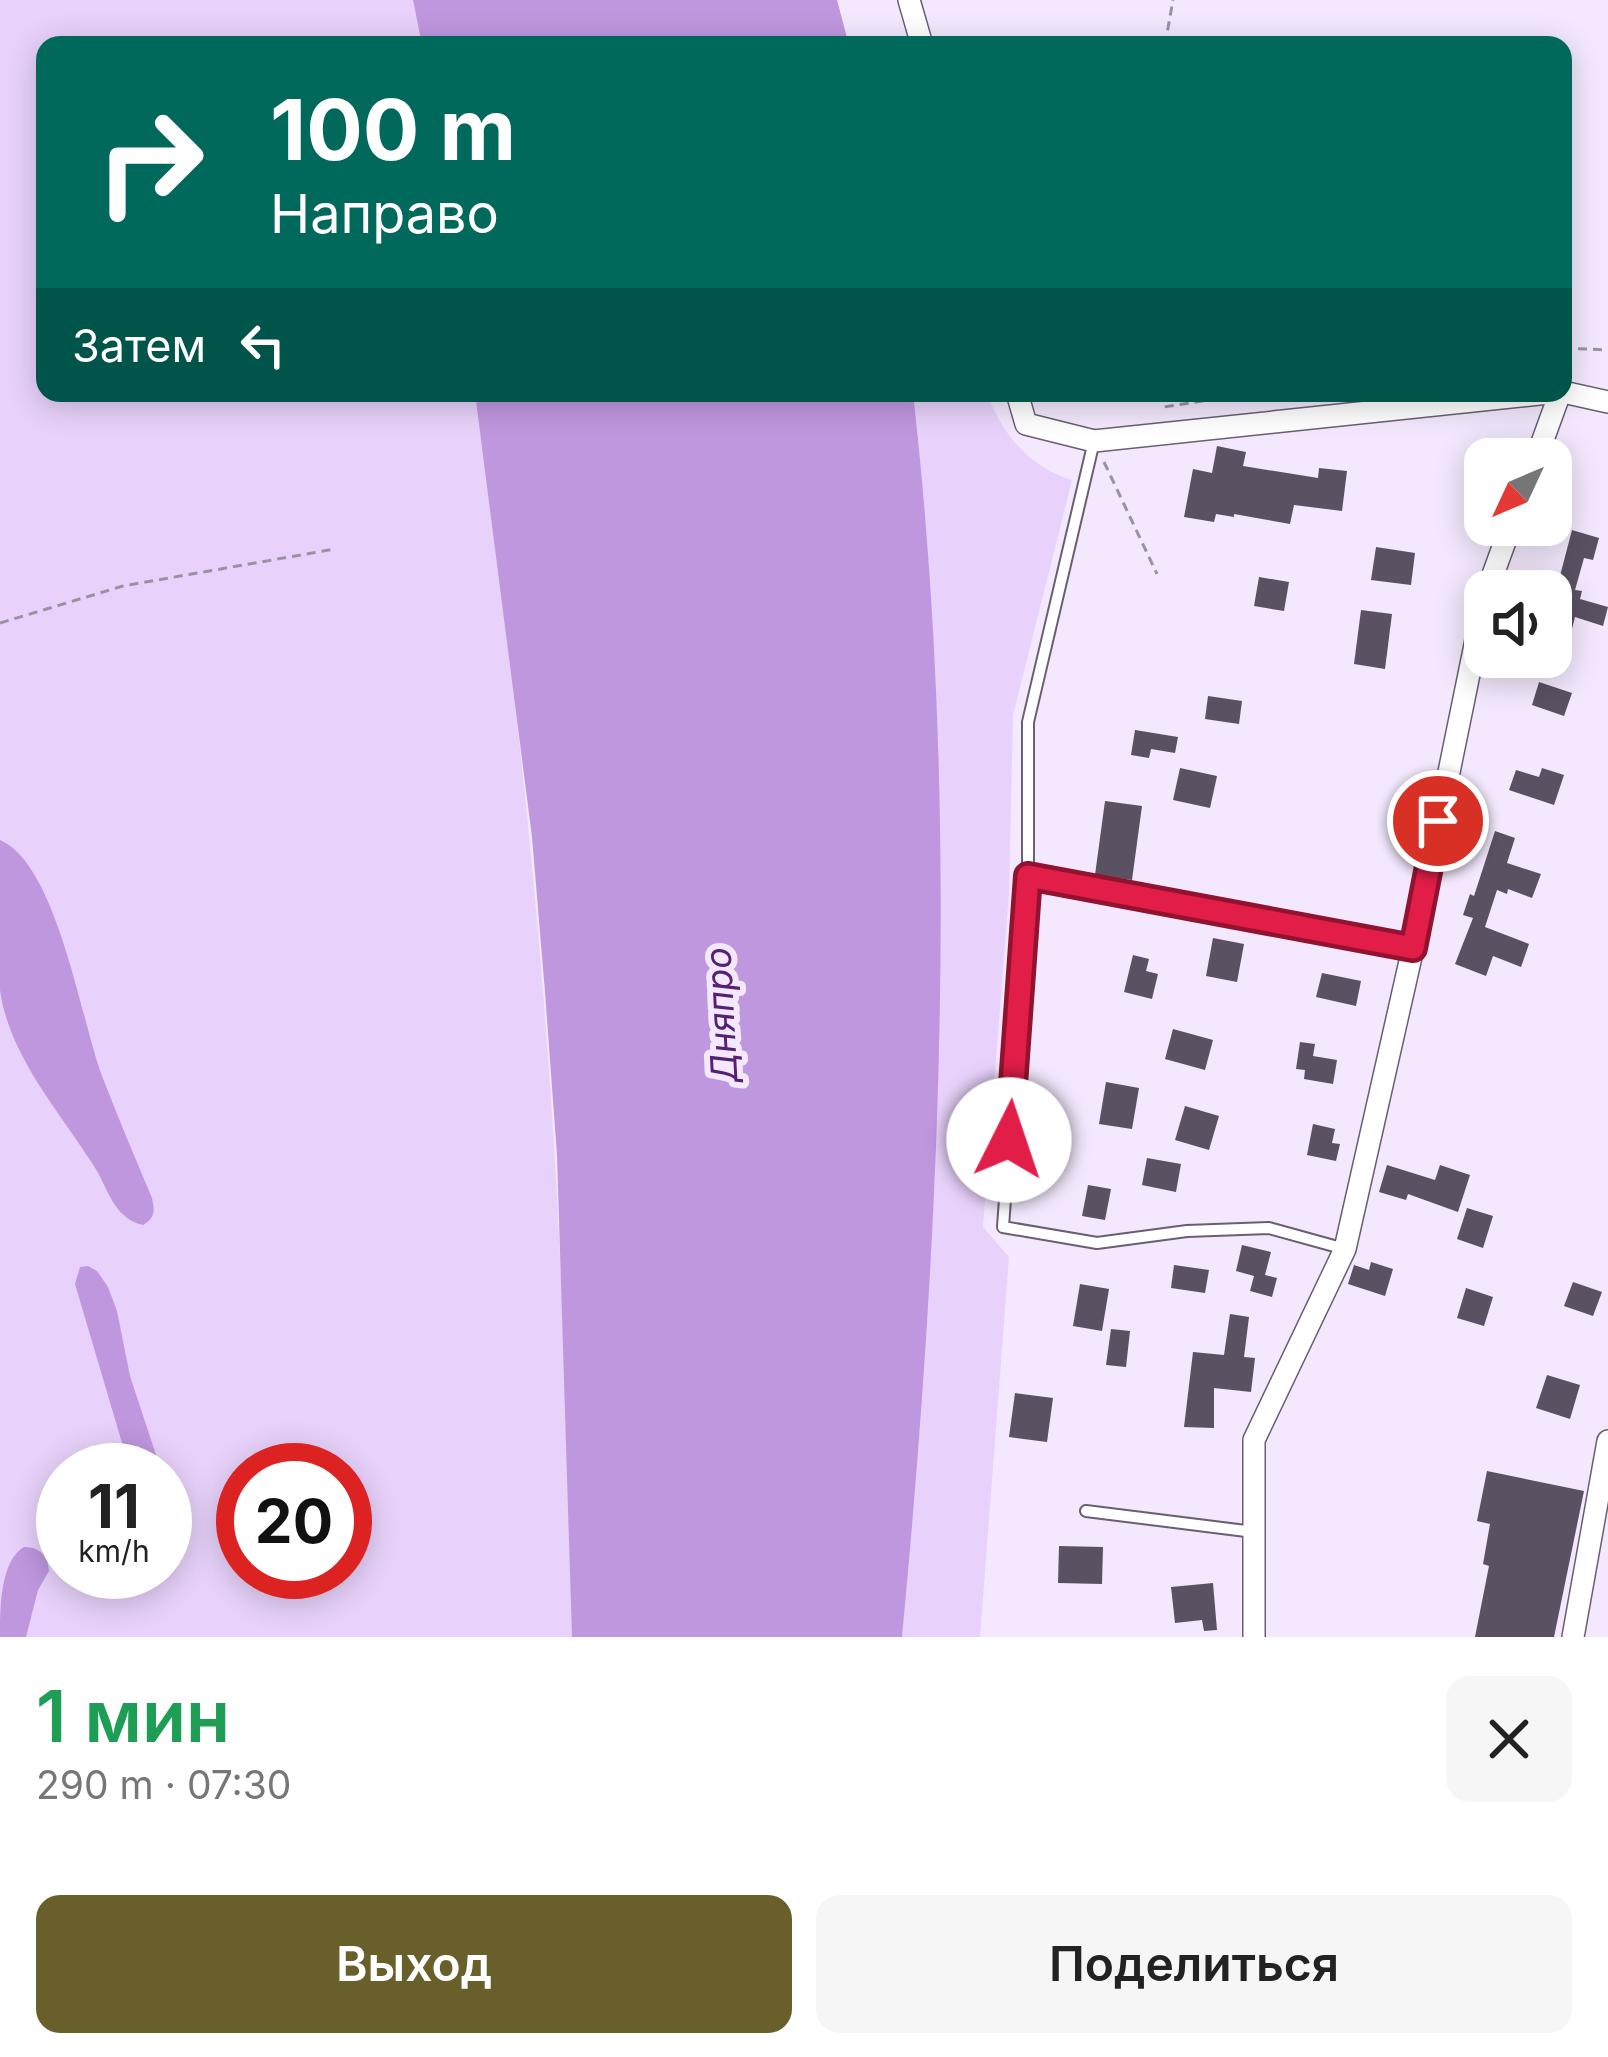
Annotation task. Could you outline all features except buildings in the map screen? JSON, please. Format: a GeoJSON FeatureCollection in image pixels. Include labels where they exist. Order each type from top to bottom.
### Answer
{"type":"FeatureCollection","features":[{"type":"Feature","properties":{"kind":"street"},"geometry":{"type":"LineString","coordinates":[[909,0],[919,36]]}},
{"type":"Feature","properties":{"kind":"street"},"geometry":{"type":"LineString","coordinates":[[1572,395],[1608,402]]}},
{"type":"Feature","properties":{"kind":"street"},"geometry":{"type":"LineString","coordinates":[[1020,402],[1026,424],[1094,441],[1464,402]]}},
{"type":"Feature","properties":{"kind":"street"},"geometry":{"type":"LineString","coordinates":[[1544,438],[1558,402]]}},
{"type":"Feature","properties":{"kind":"street"},"geometry":{"type":"LineString","coordinates":[[1254,1637],[1254,1440],[1345,1249],[1469,678]]}},
{"type":"Feature","properties":{"kind":"street"},"geometry":{"type":"LineString","coordinates":[[1573,1637],[1608,1441]]}},
{"type":"Feature","properties":{"kind":"lane"},"geometry":{"type":"LineString","coordinates":[[1094,441],[1028,722],[1028,876],[1003,1228],[1096,1243],[1187,1231],[1269,1228],[1345,1249]]}},
{"type":"Feature","properties":{"kind":"lane"},"geometry":{"type":"LineString","coordinates":[[1028,876],[1413,948]]}},
{"type":"Feature","properties":{"kind":"lane"},"geometry":{"type":"LineString","coordinates":[[1086,1511],[1254,1532]]}},
{"type":"Feature","properties":{"kind":"path"},"geometry":{"type":"LineString","coordinates":[[1167,36],[1173,0]]}},
{"type":"Feature","properties":{"kind":"path"},"geometry":{"type":"LineString","coordinates":[[1572,348],[1608,350]]}},
{"type":"Feature","properties":{"kind":"path"},"geometry":{"type":"LineString","coordinates":[[1163,402],[1164,407],[1196,402]]}},
{"type":"Feature","properties":{"kind":"path"},"geometry":{"type":"LineString","coordinates":[[1094,441],[1156,574]]}},
{"type":"Feature","properties":{"kind":"path"},"geometry":{"type":"LineString","coordinates":[[0,623],[123,586],[334,549]]}},
{"type":"Feature","properties":{"kind":"shaded area"},"geometry":{"type":"Polygon","coordinates":[[[0,0],[413,0],[420,36],[36,36],[36,402],[476,402],[507,633],[543,993],[571,1531],[572,1637],[0,1637],[0,0]]]}},
{"type":"Feature","properties":{"kind":"shaded area"},"geometry":{"type":"Polygon","coordinates":[[[914,402],[991,402],[1030,458],[1072,480],[1013,715],[1009,893],[983,1227],[1009,1257],[980,1637],[902,1637],[925,1326],[938,1015],[936,704],[914,402]]]}},
{"type":"Feature","properties":{"kind":"water"},"geometry":{"type":"Polygon","coordinates":[[[413,0],[837,0],[847,36],[420,36],[413,0]]]}},
{"type":"Feature","properties":{"kind":"water","name":"Дняпро"},"geometry":{"type":"Polygon","coordinates":[[[476,402],[914,402],[937,703],[940,1015],[927,1327],[902,1637],[572,1637],[557,1155],[532,837],[476,402]]]}},
{"type":"Feature","properties":{"kind":"water"},"geometry":{"type":"Polygon","coordinates":[[[0,840],[20,855],[52,910],[102,1076],[152,1198],[153,1214],[143,1225],[117,1208],[13,1037],[0,990],[0,840]]]}},
{"type":"Feature","properties":{"kind":"water"},"geometry":{"type":"Polygon","coordinates":[[[80,1267],[97,1271],[108,1287],[152,1443],[122,1443],[75,1284],[80,1267]]]}},
{"type":"Feature","properties":{"kind":"water"},"geometry":{"type":"Polygon","coordinates":[[[24,1547],[36,1549],[36,1598],[26,1637],[0,1637],[6,1574],[24,1547]]]}},
{"type":"Feature","properties":{"kind":"route"},"geometry":{"type":"LineString","coordinates":[[1009,1140],[1028,876],[1413,948],[1438,821]]}}]}
